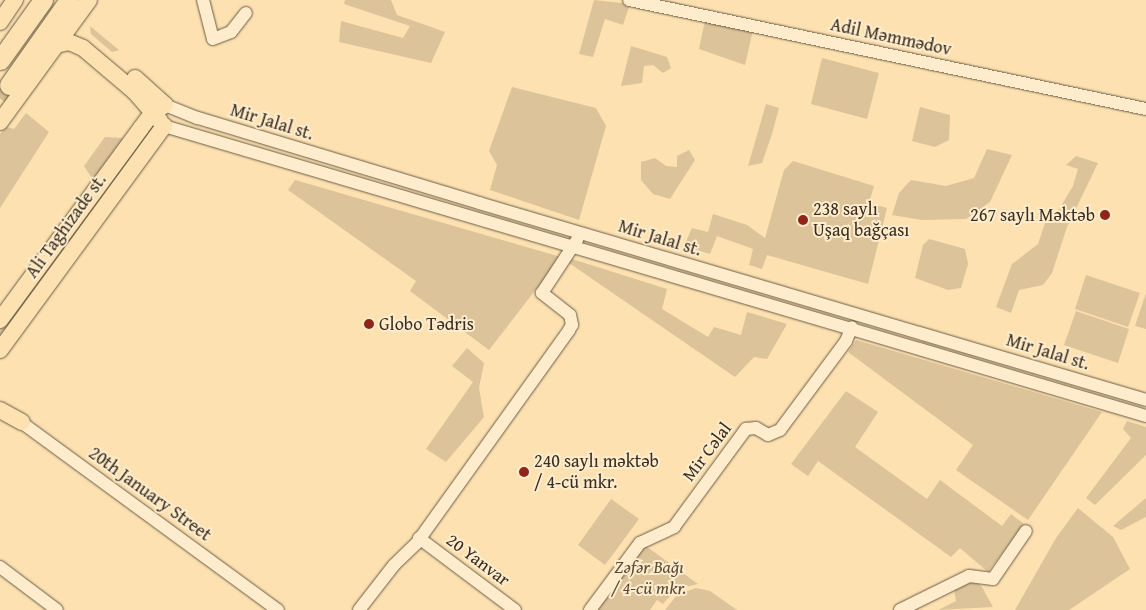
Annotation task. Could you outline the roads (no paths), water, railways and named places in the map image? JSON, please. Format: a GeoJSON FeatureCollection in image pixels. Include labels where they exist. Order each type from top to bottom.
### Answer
{"type":"FeatureCollection","features":[{"type":"Feature","properties":{"kind":"highway"},"geometry":{"type":"LineString","coordinates":[[0,60],[43,0]]}},
{"type":"Feature","properties":{"kind":"highway"},"geometry":{"type":"LineString","coordinates":[[9,85],[74,8]]}},
{"type":"Feature","properties":{"kind":"main road"},"geometry":{"type":"LineString","coordinates":[[0,22],[15,0]]}},
{"type":"Feature","properties":{"kind":"main road"},"geometry":{"type":"LineString","coordinates":[[0,122],[6,111],[56,45],[74,8],[89,0]]}},
{"type":"Feature","properties":{"kind":"main road"},"geometry":{"type":"LineString","coordinates":[[74,8],[78,28],[82,34],[159,108],[159,133],[150,128],[141,128]]}},
{"type":"Feature","properties":{"kind":"main road"},"geometry":{"type":"LineString","coordinates":[[56,45],[69,42],[83,48],[159,108]]}},
{"type":"Feature","properties":{"kind":"main road","name":"Ali Taghizade st."},"geometry":{"type":"LineString","coordinates":[[0,320],[141,128],[159,108]]}},
{"type":"Feature","properties":{"kind":"main road","name":"Ali Taghizade st."},"geometry":{"type":"LineString","coordinates":[[0,350],[159,133]]}},
{"type":"Feature","properties":{"kind":"main road"},"geometry":{"type":"LineString","coordinates":[[0,410],[22,422]]}},
{"type":"Feature","properties":{"kind":"street"},"geometry":{"type":"LineString","coordinates":[[203,0],[213,40],[231,32],[246,13]]}},
{"type":"Feature","properties":{"kind":"street","name":"Adil Məmmədov"},"geometry":{"type":"LineString","coordinates":[[629,0],[1146,110]]}},
{"type":"Feature","properties":{"kind":"street","name":"Mir Jalal st."},"geometry":{"type":"LineString","coordinates":[[159,108],[189,115],[1146,400]]}},
{"type":"Feature","properties":{"kind":"street","name":"Mir Jalal st."},"geometry":{"type":"LineString","coordinates":[[159,133],[301,167],[852,327],[1146,416]]}},
{"type":"Feature","properties":{"kind":"street"},"geometry":{"type":"LineString","coordinates":[[301,167],[306,151]]}},
{"type":"Feature","properties":{"kind":"street"},"geometry":{"type":"LineString","coordinates":[[574,246],[581,232]]}},
{"type":"Feature","properties":{"kind":"street","name":"20 Yanvar"},"geometry":{"type":"LineString","coordinates":[[360,610],[419,538],[572,325],[566,311],[542,293],[574,246]]}},
{"type":"Feature","properties":{"kind":"street","name":"Mir Cəlal"},"geometry":{"type":"LineString","coordinates":[[590,610],[640,543],[670,531],[746,429],[756,428],[768,435],[780,430],[846,341],[852,327]]}},
{"type":"Feature","properties":{"kind":"street","name":"20th January Street"},"geometry":{"type":"LineString","coordinates":[[0,406],[278,610]]}},
{"type":"Feature","properties":{"kind":"street"},"geometry":{"type":"LineString","coordinates":[[900,610],[969,576],[993,579],[1026,531]]}},
{"type":"Feature","properties":{"kind":"street","name":"20 Yanvar"},"geometry":{"type":"LineString","coordinates":[[419,538],[515,610]]}},
{"type":"Feature","properties":{"kind":"street"},"geometry":{"type":"LineString","coordinates":[[0,567],[57,610]]}},
{"type":"Feature","properties":{"kind":"tunnel"},"geometry":{"type":"LineString","coordinates":[[0,98],[9,85]]}},
{"type":"Feature","properties":{"kind":"place","name":"267 saylı Məktəb"},"geometry":{"type":"Point","coordinates":[1105,215]}},
{"type":"Feature","properties":{"kind":"place","name":"238 saylı Uşaq bağçası"},"geometry":{"type":"Point","coordinates":[803,220]}},
{"type":"Feature","properties":{"kind":"place","name":"Globo Tədris"},"geometry":{"type":"Point","coordinates":[369,324]}},
{"type":"Feature","properties":{"kind":"place","name":"240 saylı məktəb / 4-cü mkr."},"geometry":{"type":"Point","coordinates":[524,472]}},
{"type":"Feature","properties":{"kind":"park label","name":"Zəfər Bağı / 4-cü mkr."},"geometry":{"type":"Point","coordinates":[649,578]}}]}
